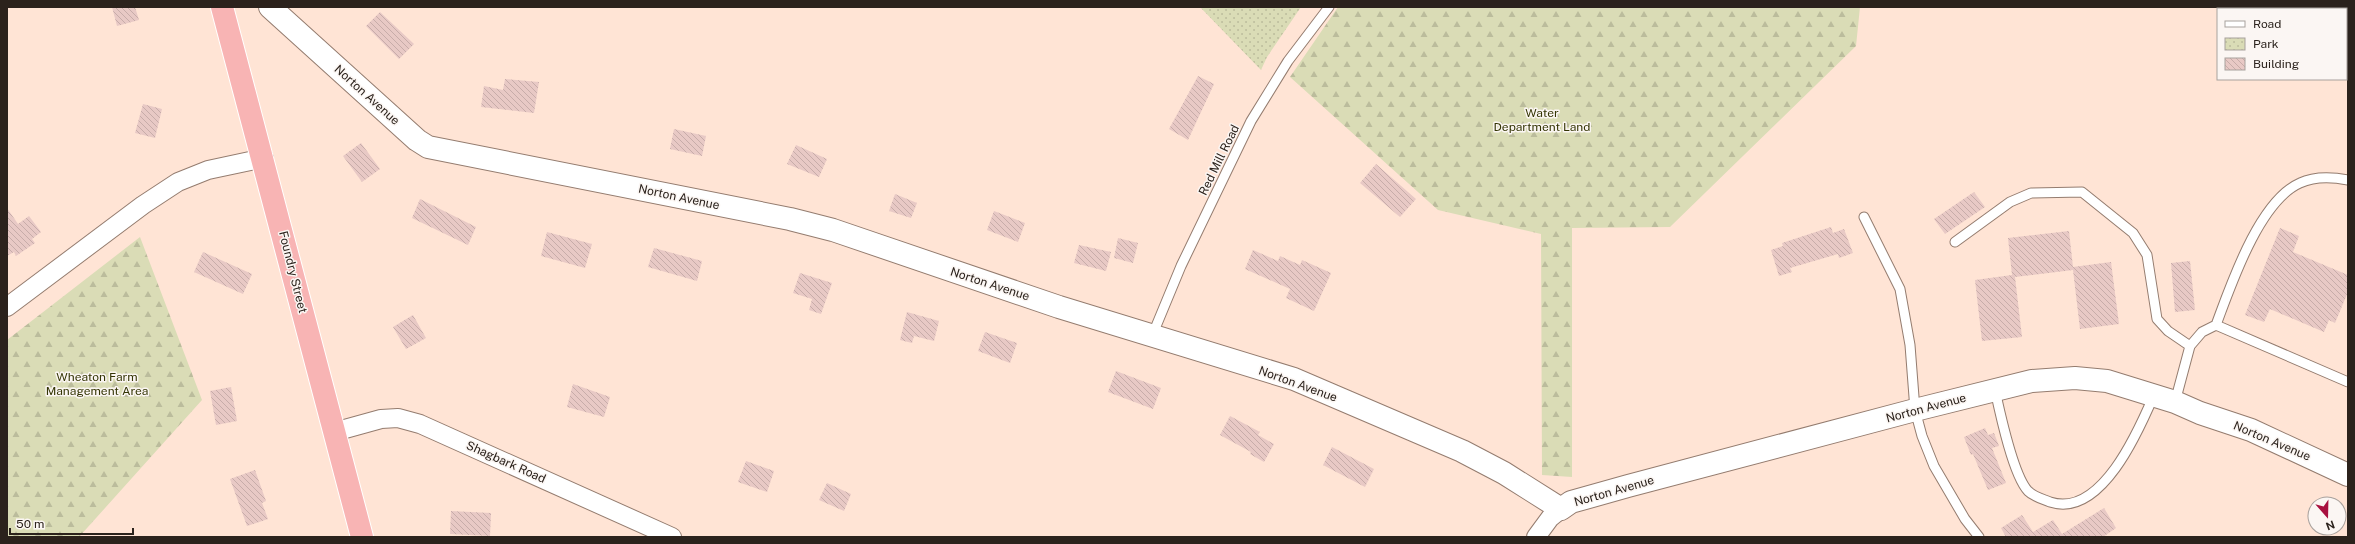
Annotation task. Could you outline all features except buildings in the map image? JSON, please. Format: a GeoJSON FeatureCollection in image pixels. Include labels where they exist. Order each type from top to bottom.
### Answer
{"type":"FeatureCollection","features":[{"type":"Feature","properties":{"kind":"highway","name":"Foundry Street"},"geometry":{"type":"LineString","coordinates":[[222,7],[264,158],[362,537]]}},
{"type":"Feature","properties":{"kind":"street","name":"Norton Avenue"},"geometry":{"type":"LineString","coordinates":[[270,7],[417,140],[428,147],[790,219],[834,230],[944,269],[1152,336],[1294,379],[1462,451],[1504,473],[1561,509],[1571,502],[1628,486],[1915,410],[2032,381],[2075,378],[2107,381],[2175,402],[2200,413],[2251,430],[2348,475]]}},
{"type":"Feature","properties":{"kind":"street"},"geometry":{"type":"LineString","coordinates":[[7,307],[143,205],[178,182],[208,170],[264,158]]}},
{"type":"Feature","properties":{"kind":"street","name":"Shagbark Road"},"geometry":{"type":"LineString","coordinates":[[334,432],[381,419],[398,418],[420,424],[672,537]]}},
{"type":"Feature","properties":{"kind":"street"},"geometry":{"type":"LineString","coordinates":[[1536,537],[1550,518],[1561,509]]}},
{"type":"Feature","properties":{"kind":"lane","name":"Red Mill Road"},"geometry":{"type":"LineString","coordinates":[[1152,336],[1181,266],[1251,121],[1288,61],[1329,7]]}},
{"type":"Feature","properties":{"kind":"lane"},"geometry":{"type":"LineString","coordinates":[[2175,402],[2190,346],[2202,332],[2216,325],[2232,284],[2265,214],[2283,194],[2300,183],[2328,177],[2348,180]]}},
{"type":"Feature","properties":{"kind":"lane"},"geometry":{"type":"LineString","coordinates":[[1955,242],[2010,202],[2031,193],[2082,192],[2133,233],[2147,255],[2157,318],[2168,331],[2190,346]]}},
{"type":"Feature","properties":{"kind":"lane"},"geometry":{"type":"LineString","coordinates":[[1864,217],[1900,289],[1910,345],[1915,410],[1922,436],[1934,466],[1965,519],[1979,537]]}},
{"type":"Feature","properties":{"kind":"lane"},"geometry":{"type":"LineString","coordinates":[[2216,325],[2348,382]]}},
{"type":"Feature","properties":{"kind":"lane"},"geometry":{"type":"LineString","coordinates":[[1995,390],[2001,417],[2022,481],[2028,491],[2040,498],[2064,504],[2090,494],[2123,460],[2154,395]]}},
{"type":"Feature","properties":{"kind":"green space"},"geometry":{"type":"Polygon","coordinates":[[[1200,7],[1301,7],[1267,57],[1261,70],[1200,7]]]}},
{"type":"Feature","properties":{"kind":"green space","name":"Water Department Land"},"geometry":{"type":"Polygon","coordinates":[[[1338,7],[1860,7],[1856,46],[1670,227],[1572,228],[1572,477],[1542,475],[1541,234],[1438,210],[1290,77],[1338,7]]]}},
{"type":"Feature","properties":{"kind":"green space"},"geometry":{"type":"Polygon","coordinates":[[[2241,7],[2345,7],[2344,8],[2241,7]]]}},
{"type":"Feature","properties":{"kind":"green space","name":"Wheaton Farm Management Area"},"geometry":{"type":"Polygon","coordinates":[[[140,237],[202,400],[79,537],[7,537],[7,340],[140,237]]]}}]}
